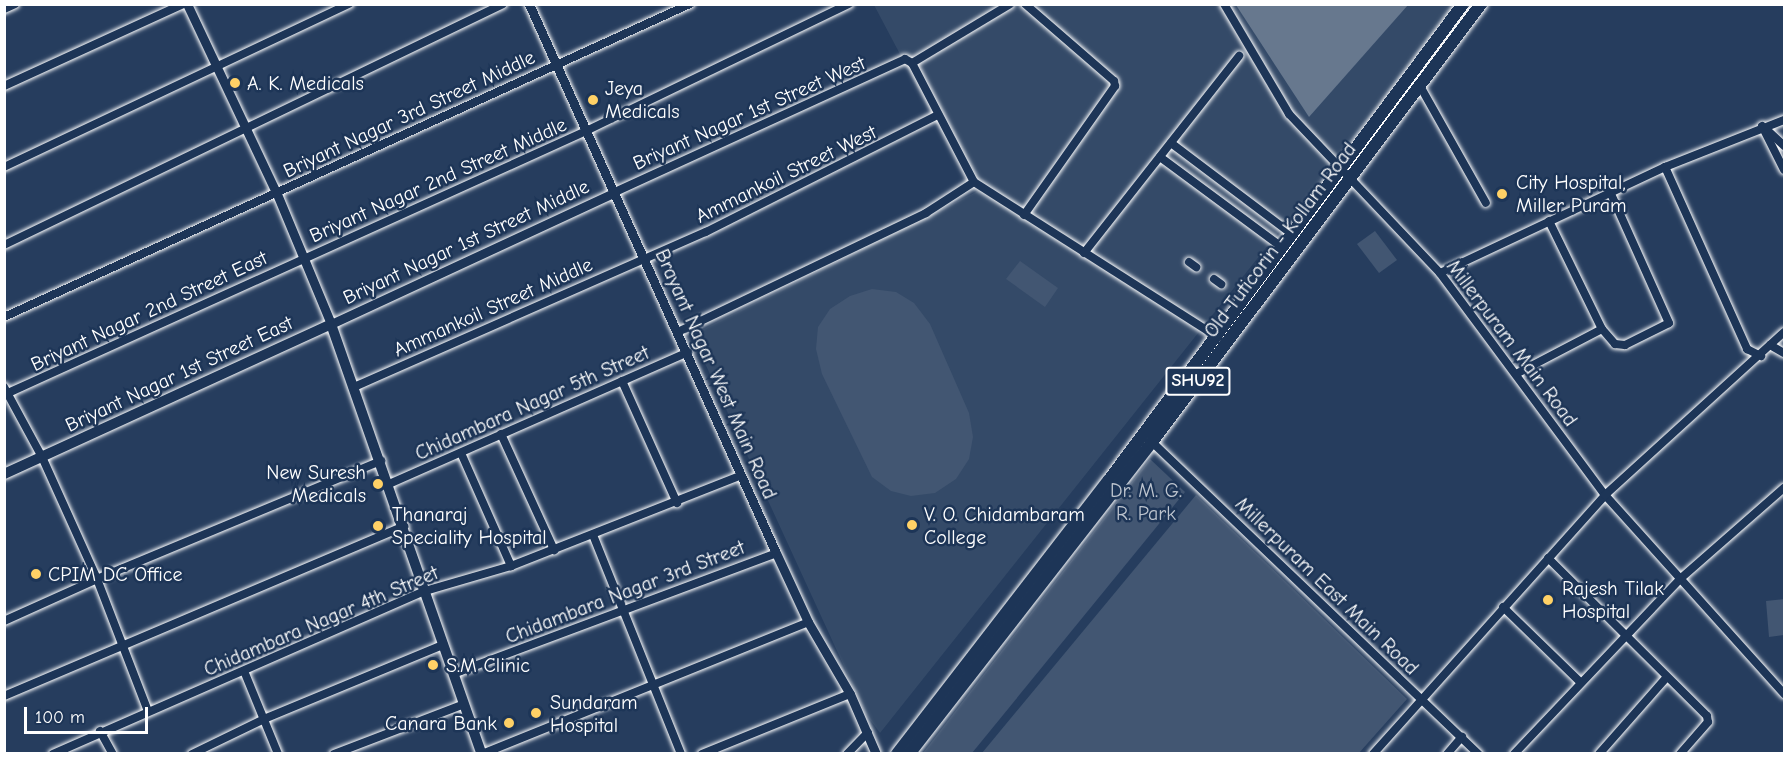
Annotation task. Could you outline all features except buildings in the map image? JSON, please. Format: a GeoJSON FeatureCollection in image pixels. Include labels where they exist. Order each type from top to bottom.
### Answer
{"type":"FeatureCollection","features":[{"type":"Feature","properties":{"kind":"main road"},"geometry":{"type":"LineString","coordinates":[[897,753],[1221,340],[1283,248],[1463,4]]}},
{"type":"Feature","properties":{"kind":"main road","name":"Old Tuticorin - Kollam Road"},"geometry":{"type":"LineString","coordinates":[[909,753],[1152,442],[1221,340],[1350,179],[1481,4]]}},
{"type":"Feature","properties":{"kind":"main road"},"geometry":{"type":"LineString","coordinates":[[331,324],[482,753]]}},
{"type":"Feature","properties":{"kind":"main road","name":"Briyant Nagar 1st Street East"},"geometry":{"type":"LineString","coordinates":[[4,474],[331,324]]}},
{"type":"Feature","properties":{"kind":"street"},"geometry":{"type":"LineString","coordinates":[[4,9],[15,4]]}},
{"type":"Feature","properties":{"kind":"street"},"geometry":{"type":"LineString","coordinates":[[4,86],[185,4],[277,194],[331,324]]}},
{"type":"Feature","properties":{"kind":"street"},"geometry":{"type":"LineString","coordinates":[[4,166],[349,4]]}},
{"type":"Feature","properties":{"kind":"street"},"geometry":{"type":"LineString","coordinates":[[4,245],[247,130],[502,4]]}},
{"type":"Feature","properties":{"kind":"street","name":"Brayant Nagar West Main Road"},"geometry":{"type":"LineString","coordinates":[[529,4],[646,258],[740,476],[808,622],[850,694],[876,753]]}},
{"type":"Feature","properties":{"kind":"street","name":"Briyant Nagar 3rd Street Middle"},"geometry":{"type":"LineString","coordinates":[[4,317],[690,4]]}},
{"type":"Feature","properties":{"kind":"street","name":"Briyant Nagar 2nd Street Middle"},"geometry":{"type":"LineString","coordinates":[[303,258],[586,131],[849,4]]}},
{"type":"Feature","properties":{"kind":"street"},"geometry":{"type":"LineString","coordinates":[[1010,4],[912,63],[974,182],[1221,340]]}},
{"type":"Feature","properties":{"kind":"street"},"geometry":{"type":"LineString","coordinates":[[1024,215],[1115,86],[1114,81],[1025,4]]}},
{"type":"Feature","properties":{"kind":"street","name":"Millerpuram Main Road"},"geometry":{"type":"LineString","coordinates":[[1224,4],[1289,114],[1342,167],[1350,179],[1440,273],[1605,495],[1785,694]]}},
{"type":"Feature","properties":{"kind":"street"},"geometry":{"type":"LineString","coordinates":[[1084,253],[1239,56]]}},
{"type":"Feature","properties":{"kind":"street","name":"Briyant Nagar 1st Street West"},"geometry":{"type":"LineString","coordinates":[[615,192],[905,59],[912,63]]}},
{"type":"Feature","properties":{"kind":"street"},"geometry":{"type":"LineString","coordinates":[[1420,86],[1486,203]]}},
{"type":"Feature","properties":{"kind":"street","name":"Ammankoil Street West"},"geometry":{"type":"LineString","coordinates":[[646,258],[777,199],[938,115]]}},
{"type":"Feature","properties":{"kind":"street"},"geometry":{"type":"LineString","coordinates":[[1440,273],[1665,167],[1762,126],[1785,120]]}},
{"type":"Feature","properties":{"kind":"street"},"geometry":{"type":"LineString","coordinates":[[1762,126],[1785,146]]}},
{"type":"Feature","properties":{"kind":"street"},"geometry":{"type":"LineString","coordinates":[[1762,126],[1785,170]]}},
{"type":"Feature","properties":{"kind":"street"},"geometry":{"type":"LineString","coordinates":[[1171,143],[1293,235]]}},
{"type":"Feature","properties":{"kind":"street"},"geometry":{"type":"LineString","coordinates":[[1160,157],[1283,248]]}},
{"type":"Feature","properties":{"kind":"street"},"geometry":{"type":"LineString","coordinates":[[1665,167],[1747,349],[1761,356]]}},
{"type":"Feature","properties":{"kind":"street"},"geometry":{"type":"LineString","coordinates":[[678,332],[926,213],[974,182]]}},
{"type":"Feature","properties":{"kind":"street","name":"Briyant Nagar 1st Street Middle"},"geometry":{"type":"LineString","coordinates":[[331,324],[615,192]]}},
{"type":"Feature","properties":{"kind":"street"},"geometry":{"type":"LineString","coordinates":[[1549,221],[1602,328],[1615,345],[1625,345],[1669,323],[1611,194]]}},
{"type":"Feature","properties":{"kind":"street","name":"Briyant Nagar 2nd Street East"},"geometry":{"type":"LineString","coordinates":[[6,390],[303,258]]}},
{"type":"Feature","properties":{"kind":"street","name":"Ammankoil Street Middle"},"geometry":{"type":"LineString","coordinates":[[354,387],[646,258]]}},
{"type":"Feature","properties":{"kind":"street"},"geometry":{"type":"LineString","coordinates":[[1516,374],[1602,328]]}},
{"type":"Feature","properties":{"kind":"street"},"geometry":{"type":"LineString","coordinates":[[1373,753],[1605,495],[1785,332]]}},
{"type":"Feature","properties":{"kind":"street"},"geometry":{"type":"LineString","coordinates":[[1770,345],[1785,353]]}},
{"type":"Feature","properties":{"kind":"street","name":"Chidambara Nagar 5th Street"},"geometry":{"type":"LineString","coordinates":[[389,484],[688,352]]}},
{"type":"Feature","properties":{"kind":"street"},"geometry":{"type":"LineString","coordinates":[[622,381],[677,503]]}},
{"type":"Feature","properties":{"kind":"street"},"geometry":{"type":"LineString","coordinates":[[6,390],[42,457],[97,579],[148,711]]}},
{"type":"Feature","properties":{"kind":"street"},"geometry":{"type":"LineString","coordinates":[[501,434],[554,550]]}},
{"type":"Feature","properties":{"kind":"street","name":"Millerpuram East Main Road"},"geometry":{"type":"LineString","coordinates":[[1152,442],[1479,753]]}},
{"type":"Feature","properties":{"kind":"street"},"geometry":{"type":"LineString","coordinates":[[461,453],[511,566]]}},
{"type":"Feature","properties":{"kind":"street"},"geometry":{"type":"LineString","coordinates":[[4,621],[97,579],[381,461]]}},
{"type":"Feature","properties":{"kind":"street","name":"Chidambara Nagar 4th Street"},"geometry":{"type":"LineString","coordinates":[[53,753],[425,591],[511,566],[677,503],[740,476]]}},
{"type":"Feature","properties":{"kind":"street"},"geometry":{"type":"LineString","coordinates":[[1514,753],[1579,681],[1680,579],[1785,489]]}},
{"type":"Feature","properties":{"kind":"street"},"geometry":{"type":"LineString","coordinates":[[4,696],[404,526]]}},
{"type":"Feature","properties":{"kind":"street"},"geometry":{"type":"LineString","coordinates":[[593,535],[622,612],[681,753]]}},
{"type":"Feature","properties":{"kind":"street","name":"Chidambara Nagar 3rd Street"},"geometry":{"type":"LineString","coordinates":[[453,674],[776,553]]}},
{"type":"Feature","properties":{"kind":"street"},"geometry":{"type":"LineString","coordinates":[[1548,558],[1627,635],[1666,678],[1707,716],[1708,722],[1680,753]]}},
{"type":"Feature","properties":{"kind":"street"},"geometry":{"type":"LineString","coordinates":[[1503,607],[1579,681]]}},
{"type":"Feature","properties":{"kind":"street"},"geometry":{"type":"LineString","coordinates":[[482,753],[808,622]]}},
{"type":"Feature","properties":{"kind":"street"},"geometry":{"type":"LineString","coordinates":[[192,753],[264,719],[443,645]]}},
{"type":"Feature","properties":{"kind":"street"},"geometry":{"type":"LineString","coordinates":[[244,671],[278,753]]}},
{"type":"Feature","properties":{"kind":"street"},"geometry":{"type":"LineString","coordinates":[[1599,753],[1666,678]]}},
{"type":"Feature","properties":{"kind":"street"},"geometry":{"type":"LineString","coordinates":[[702,753],[850,694]]}},
{"type":"Feature","properties":{"kind":"street"},"geometry":{"type":"LineString","coordinates":[[334,753],[464,704]]}},
{"type":"Feature","properties":{"kind":"street"},"geometry":{"type":"LineString","coordinates":[[100,731],[113,753]]}},
{"type":"Feature","properties":{"kind":"street"},"geometry":{"type":"LineString","coordinates":[[847,753],[868,732]]}},
{"type":"Feature","properties":{"kind":"street"},"geometry":{"type":"LineString","coordinates":[[1447,753],[1462,737]]}},
{"type":"Feature","properties":{"kind":"shaded area","name":"V. O. Chidambaram College"},"geometry":{"type":"Polygon","coordinates":[[[874,5],[1459,5],[880,733],[866,714],[692,335],[982,189],[939,128],[874,5]]]}},
{"type":"Feature","properties":{"kind":"shaded area"},"geometry":{"type":"Polygon","coordinates":[[[1236,5],[1408,5],[1309,117],[1236,5]]]}},
{"type":"Feature","properties":{"kind":"green space"},"geometry":{"type":"Polygon","coordinates":[[[1375,231],[1397,260],[1379,273],[1357,244],[1375,231]]]}},
{"type":"Feature","properties":{"kind":"green space"},"geometry":{"type":"Polygon","coordinates":[[[1020,261],[1058,288],[1045,307],[1006,279],[1020,261]]]}},
{"type":"Feature","properties":{"kind":"green space"},"geometry":{"type":"Polygon","coordinates":[[[872,289],[896,292],[914,303],[930,324],[969,413],[973,437],[969,459],[956,479],[935,493],[911,496],[891,491],[872,477],[822,374],[816,349],[818,327],[830,309],[850,296],[872,289]]]}},
{"type":"Feature","properties":{"kind":"green space","name":"Dr. M. G. R. Park"},"geometry":{"type":"Polygon","coordinates":[[[1150,459],[1185,492],[972,753],[923,753],[1150,459]]]}},
{"type":"Feature","properties":{"kind":"green space"},"geometry":{"type":"Polygon","coordinates":[[[1196,495],[1407,699],[1359,753],[982,753],[1196,495]]]}},
{"type":"Feature","properties":{"kind":"green space"},"geometry":{"type":"Polygon","coordinates":[[[1784,599],[1784,635],[1769,637],[1766,601],[1784,599]]]}},
{"type":"Feature","properties":{"kind":"place","name":"A. K. Medicals"},"geometry":{"type":"Point","coordinates":[235,83]}},
{"type":"Feature","properties":{"kind":"place","name":"Jeya Medicals"},"geometry":{"type":"Point","coordinates":[593,100]}},
{"type":"Feature","properties":{"kind":"place","name":"City Hospital, Miller Puram"},"geometry":{"type":"Point","coordinates":[1502,194]}},
{"type":"Feature","properties":{"kind":"place","name":"New Suresh Medicals"},"geometry":{"type":"Point","coordinates":[378,484]}},
{"type":"Feature","properties":{"kind":"place","name":"V. O. Chidambaram College"},"geometry":{"type":"Point","coordinates":[912,525]}},
{"type":"Feature","properties":{"kind":"place","name":"Thanaraj Speciality Hospital"},"geometry":{"type":"Point","coordinates":[378,526]}},
{"type":"Feature","properties":{"kind":"place","name":"CPIM DC Office"},"geometry":{"type":"Point","coordinates":[36,574]}},
{"type":"Feature","properties":{"kind":"place","name":"Rajesh Tilak Hospital"},"geometry":{"type":"Point","coordinates":[1548,600]}},
{"type":"Feature","properties":{"kind":"place","name":"S.M Clinic"},"geometry":{"type":"Point","coordinates":[433,665]}},
{"type":"Feature","properties":{"kind":"place","name":"Sundaram Hospital"},"geometry":{"type":"Point","coordinates":[536,713]}},
{"type":"Feature","properties":{"kind":"place","name":"Canara Bank"},"geometry":{"type":"Point","coordinates":[509,723]}}]}
